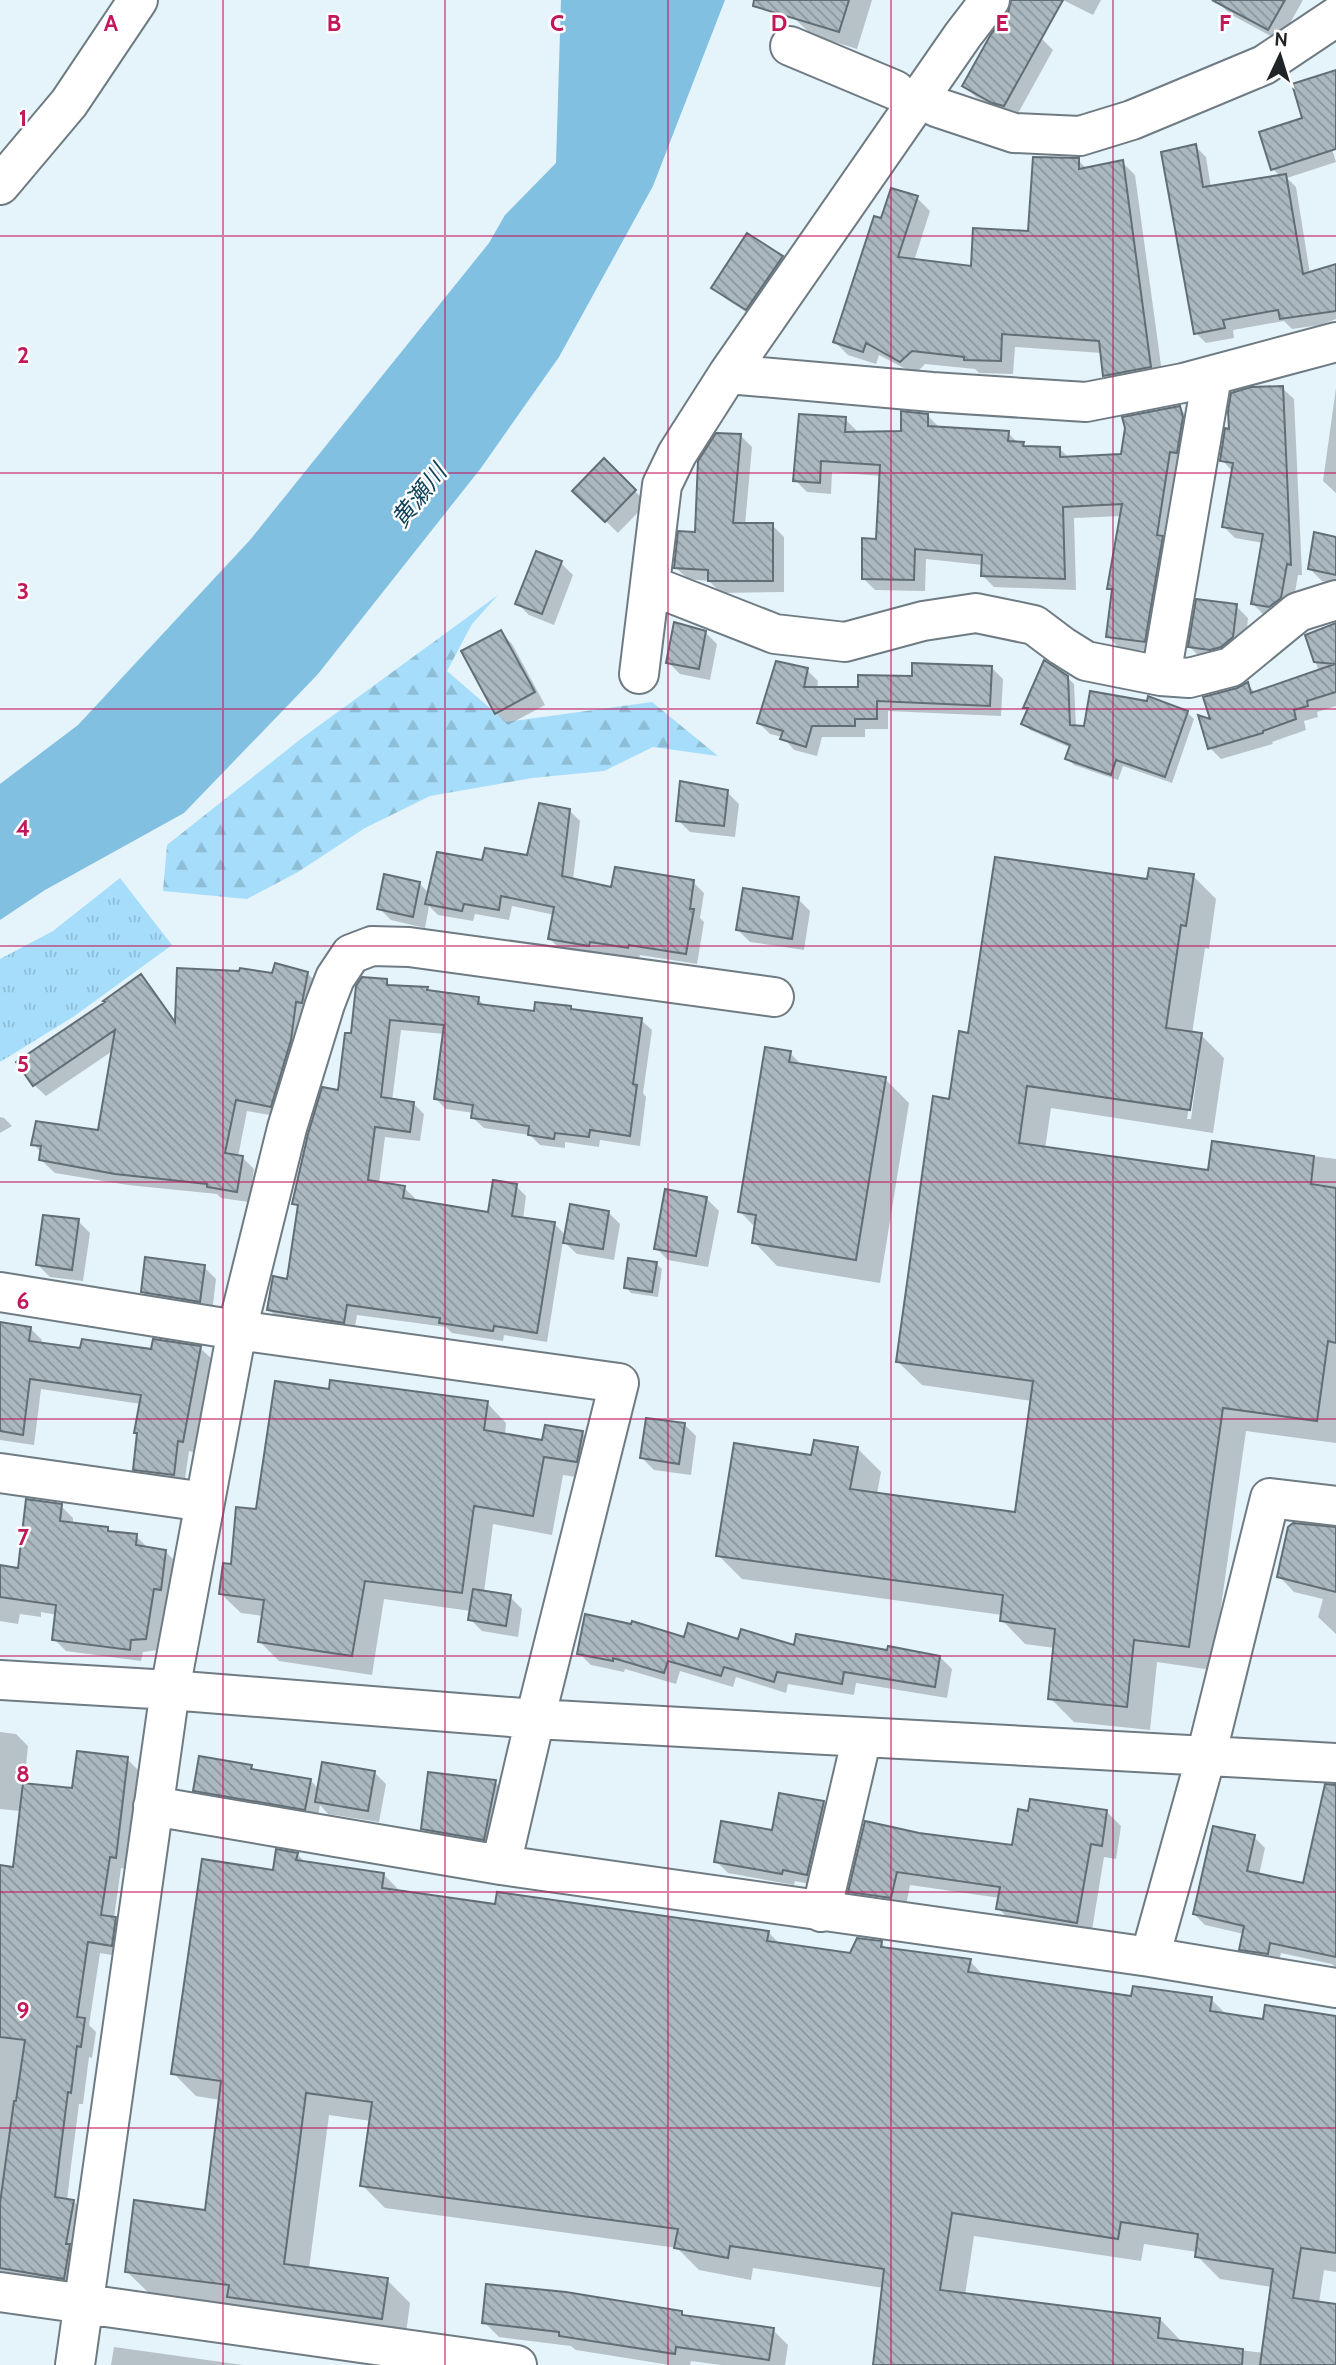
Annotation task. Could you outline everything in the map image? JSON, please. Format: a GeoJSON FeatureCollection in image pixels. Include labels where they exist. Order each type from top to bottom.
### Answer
{"type":"FeatureCollection","features":[{"type":"Feature","properties":{"kind":"street"},"geometry":{"type":"LineString","coordinates":[[0,185],[69,103],[138,0]]}},
{"type":"Feature","properties":{"kind":"street"},"geometry":{"type":"LineString","coordinates":[[639,674],[662,485],[677,454],[728,374],[990,0]]}},
{"type":"Feature","properties":{"kind":"street"},"geometry":{"type":"LineString","coordinates":[[936,107],[1014,133],[1080,136],[1132,120],[1264,65],[1336,17]]}},
{"type":"Feature","properties":{"kind":"street"},"geometry":{"type":"LineString","coordinates":[[790,46],[895,90]]}},
{"type":"Feature","properties":{"kind":"street"},"geometry":{"type":"LineString","coordinates":[[728,374],[1086,402],[1212,376],[1336,342]]}},
{"type":"Feature","properties":{"kind":"street"},"geometry":{"type":"LineString","coordinates":[[1161,676],[1212,376]]}},
{"type":"Feature","properties":{"kind":"street"},"geometry":{"type":"LineString","coordinates":[[650,585],[775,634],[845,642],[923,621],[976,614],[1034,625],[1086,661],[1161,676],[1189,678],[1231,667],[1298,612],[1336,600]]}},
{"type":"Feature","properties":{"kind":"street"},"geometry":{"type":"LineString","coordinates":[[75,2365],[170,1690],[237,1330],[288,1128],[335,978],[351,954],[372,946],[409,947],[774,997]]}},
{"type":"Feature","properties":{"kind":"street"},"geometry":{"type":"LineString","coordinates":[[0,1292],[237,1330],[619,1383],[500,1865]]}},
{"type":"Feature","properties":{"kind":"street"},"geometry":{"type":"LineString","coordinates":[[0,1473],[205,1502]]}},
{"type":"Feature","properties":{"kind":"street"},"geometry":{"type":"LineString","coordinates":[[1150,1957],[1206,1756],[1270,1498],[1336,1506]]}},
{"type":"Feature","properties":{"kind":"street"},"geometry":{"type":"LineString","coordinates":[[0,1681],[170,1690],[534,1719],[1336,1763]]}},
{"type":"Feature","properties":{"kind":"street"},"geometry":{"type":"LineString","coordinates":[[821,1912],[862,1738]]}},
{"type":"Feature","properties":{"kind":"street"},"geometry":{"type":"LineString","coordinates":[[153,1806],[500,1865],[1150,1957],[1336,1988]]}},
{"type":"Feature","properties":{"kind":"street"},"geometry":{"type":"LineString","coordinates":[[0,2292],[517,2365]]}},
{"type":"Feature","properties":{"kind":"green space"},"geometry":{"type":"Polygon","coordinates":[[[498,595],[472,624],[447,671],[506,722],[652,702],[718,756],[653,747],[604,771],[532,778],[430,796],[365,828],[298,872],[247,899],[163,891],[167,845],[302,738],[498,595]]]}},
{"type":"Feature","properties":{"kind":"green space"},"geometry":{"type":"Polygon","coordinates":[[[120,878],[172,945],[73,1017],[0,1062],[0,959],[53,931],[120,878]]]}},
{"type":"Feature","properties":{"kind":"water","name":"黄瀬川"},"geometry":{"type":"Polygon","coordinates":[[[561,0],[725,0],[653,186],[559,357],[481,468],[318,674],[184,813],[45,890],[0,920],[0,784],[78,725],[250,540],[489,243],[505,215],[556,163],[561,0]]]}},
{"type":"Feature","properties":{"kind":"building"},"geometry":{"type":"Polygon","coordinates":[[[754,0],[849,0],[839,32],[753,6],[754,0]]]}},
{"type":"Feature","properties":{"kind":"building"},"geometry":{"type":"Polygon","coordinates":[[[1011,0],[1063,0],[1004,106],[992,103],[962,86],[991,34],[1008,13],[1011,0]]]}},
{"type":"Feature","properties":{"kind":"building"},"geometry":{"type":"Polygon","coordinates":[[[1212,0],[1285,0],[1268,30],[1212,0]]]}},
{"type":"Feature","properties":{"kind":"building"},"geometry":{"type":"Polygon","coordinates":[[[1336,70],[1336,149],[1271,170],[1259,132],[1302,118],[1292,84],[1336,70]]]}},
{"type":"Feature","properties":{"kind":"building"},"geometry":{"type":"Polygon","coordinates":[[[1196,144],[1203,187],[1286,174],[1303,274],[1336,264],[1336,311],[1280,319],[1278,310],[1223,320],[1225,328],[1194,334],[1161,152],[1196,144]]]}},
{"type":"Feature","properties":{"kind":"building"},"geometry":{"type":"Polygon","coordinates":[[[1033,157],[1079,158],[1079,169],[1123,160],[1151,367],[1103,376],[1099,341],[1002,334],[1001,361],[964,360],[964,357],[912,351],[900,362],[866,343],[863,352],[833,342],[874,216],[881,218],[891,188],[918,196],[898,257],[971,266],[973,228],[1028,231],[1033,157]]]}},
{"type":"Feature","properties":{"kind":"building"},"geometry":{"type":"Polygon","coordinates":[[[747,233],[783,256],[746,310],[711,288],[747,233]]]}},
{"type":"Feature","properties":{"kind":"building"},"geometry":{"type":"Polygon","coordinates":[[[1283,386],[1291,565],[1287,564],[1281,598],[1269,607],[1251,604],[1263,534],[1222,527],[1233,463],[1220,461],[1225,428],[1229,429],[1231,393],[1251,387],[1283,386]]]}},
{"type":"Feature","properties":{"kind":"building"},"geometry":{"type":"Polygon","coordinates":[[[1180,406],[1183,417],[1177,453],[1170,452],[1157,535],[1163,536],[1145,642],[1106,637],[1112,589],[1107,589],[1122,504],[1063,507],[1065,579],[981,576],[982,555],[915,549],[914,580],[862,579],[862,538],[876,539],[880,465],[821,461],[820,483],[793,481],[799,414],[846,417],[845,432],[901,431],[901,411],[928,414],[928,426],[1009,431],[1008,441],[1024,442],[1023,446],[1060,447],[1060,457],[1121,454],[1125,428],[1122,417],[1180,406]]]}},
{"type":"Feature","properties":{"kind":"building"},"geometry":{"type":"Polygon","coordinates":[[[716,433],[741,434],[733,523],[773,523],[773,581],[708,581],[708,570],[674,568],[678,531],[695,532],[698,461],[716,433]]]}},
{"type":"Feature","properties":{"kind":"building"},"geometry":{"type":"Polygon","coordinates":[[[604,458],[636,490],[605,522],[572,491],[604,458]]]}},
{"type":"Feature","properties":{"kind":"building"},"geometry":{"type":"Polygon","coordinates":[[[1314,532],[1336,537],[1336,575],[1308,569],[1314,532]]]}},
{"type":"Feature","properties":{"kind":"building"},"geometry":{"type":"Polygon","coordinates":[[[536,551],[562,561],[542,614],[515,604],[536,551]]]}},
{"type":"Feature","properties":{"kind":"building"},"geometry":{"type":"Polygon","coordinates":[[[1196,599],[1237,604],[1233,637],[1221,647],[1210,650],[1188,647],[1196,599]]]}},
{"type":"Feature","properties":{"kind":"building"},"geometry":{"type":"Polygon","coordinates":[[[674,622],[706,631],[699,669],[666,663],[674,622]]]}},
{"type":"Feature","properties":{"kind":"building"},"geometry":{"type":"Polygon","coordinates":[[[1336,623],[1336,692],[1307,701],[1308,706],[1294,710],[1296,719],[1263,733],[1208,749],[1198,715],[1210,719],[1203,697],[1237,688],[1248,682],[1251,693],[1335,664],[1314,662],[1305,635],[1336,623]]]}},
{"type":"Feature","properties":{"kind":"building"},"geometry":{"type":"Polygon","coordinates":[[[501,630],[535,692],[495,714],[461,651],[501,630]]]}},
{"type":"Feature","properties":{"kind":"building"},"geometry":{"type":"Polygon","coordinates":[[[1044,660],[1068,676],[1070,725],[1084,726],[1090,691],[1147,701],[1148,696],[1188,711],[1165,777],[1116,760],[1111,775],[1065,759],[1070,745],[1021,724],[1028,708],[1023,708],[1044,660]]]}},
{"type":"Feature","properties":{"kind":"building"},"geometry":{"type":"Polygon","coordinates":[[[776,661],[808,668],[804,687],[858,687],[858,675],[912,676],[912,663],[992,666],[990,706],[877,701],[877,719],[855,719],[855,726],[812,726],[806,747],[780,739],[783,731],[757,723],[776,661]]]}},
{"type":"Feature","properties":{"kind":"building"},"geometry":{"type":"Polygon","coordinates":[[[680,781],[728,790],[724,826],[676,821],[680,781]]]}},
{"type":"Feature","properties":{"kind":"building"},"geometry":{"type":"Polygon","coordinates":[[[539,803],[570,809],[562,876],[611,887],[615,867],[694,880],[690,909],[694,909],[686,954],[629,945],[628,948],[590,942],[589,946],[548,939],[554,907],[501,896],[499,910],[464,904],[462,911],[425,904],[437,852],[482,860],[485,848],[527,855],[539,803]]]}},
{"type":"Feature","properties":{"kind":"building"},"geometry":{"type":"Polygon","coordinates":[[[995,857],[1147,879],[1149,868],[1194,874],[1186,926],[1181,925],[1166,1028],[1202,1033],[1190,1110],[1027,1086],[1019,1143],[1208,1170],[1212,1141],[1314,1156],[1311,1184],[1336,1188],[1336,1343],[1328,1341],[1317,1421],[1223,1408],[1189,1647],[1134,1640],[1127,1707],[1048,1699],[1055,1629],[1000,1621],[1003,1595],[716,1556],[734,1443],[811,1455],[814,1440],[858,1447],[850,1489],[1015,1512],[1033,1381],[896,1362],[933,1096],[949,1099],[959,1031],[968,1033],[995,857]]]}},
{"type":"Feature","properties":{"kind":"building"},"geometry":{"type":"Polygon","coordinates":[[[384,874],[420,882],[413,917],[377,909],[384,874]]]}},
{"type":"Feature","properties":{"kind":"building"},"geometry":{"type":"Polygon","coordinates":[[[743,888],[799,897],[792,939],[736,930],[743,888]]]}},
{"type":"Feature","properties":{"kind":"building"},"geometry":{"type":"Polygon","coordinates":[[[275,963],[308,972],[302,1003],[296,1002],[291,1040],[271,1107],[236,1100],[225,1153],[243,1156],[237,1192],[207,1187],[207,1184],[115,1174],[39,1160],[41,1146],[31,1145],[36,1121],[98,1130],[115,1030],[33,1086],[16,1062],[105,1002],[103,1001],[141,974],[175,1022],[177,968],[239,971],[240,968],[272,973],[275,963]]]}},
{"type":"Feature","properties":{"kind":"building"},"geometry":{"type":"Polygon","coordinates":[[[362,977],[387,979],[387,985],[428,987],[427,990],[479,997],[478,1004],[534,1011],[535,1002],[642,1018],[633,1084],[637,1085],[630,1136],[590,1130],[589,1137],[555,1133],[554,1139],[528,1135],[529,1126],[471,1118],[473,1105],[434,1099],[444,1025],[390,1020],[381,1097],[414,1102],[410,1132],[375,1127],[368,1180],[405,1186],[403,1198],[488,1212],[493,1180],[517,1184],[512,1216],[555,1222],[537,1333],[494,1326],[493,1331],[439,1323],[440,1318],[347,1305],[344,1323],[267,1310],[273,1276],[287,1279],[298,1205],[292,1204],[308,1134],[322,1087],[338,1090],[345,1033],[351,1033],[356,986],[362,977]]]}},
{"type":"Feature","properties":{"kind":"building"},"geometry":{"type":"Polygon","coordinates":[[[765,1047],[791,1051],[789,1062],[886,1077],[856,1260],[752,1243],[756,1215],[738,1212],[765,1047]]]}},
{"type":"Feature","properties":{"kind":"building"},"geometry":{"type":"Polygon","coordinates":[[[665,1189],[707,1197],[696,1256],[654,1249],[665,1189]]]}},
{"type":"Feature","properties":{"kind":"building"},"geometry":{"type":"Polygon","coordinates":[[[570,1204],[609,1211],[603,1249],[563,1243],[570,1204]]]}},
{"type":"Feature","properties":{"kind":"building"},"geometry":{"type":"Polygon","coordinates":[[[43,1215],[79,1219],[72,1270],[36,1265],[43,1215]]]}},
{"type":"Feature","properties":{"kind":"building"},"geometry":{"type":"Polygon","coordinates":[[[145,1257],[205,1265],[200,1302],[141,1292],[145,1257]]]}},
{"type":"Feature","properties":{"kind":"building"},"geometry":{"type":"Polygon","coordinates":[[[628,1258],[657,1262],[652,1292],[624,1288],[628,1258]]]}},
{"type":"Feature","properties":{"kind":"building"},"geometry":{"type":"Polygon","coordinates":[[[0,1322],[31,1327],[29,1341],[80,1348],[82,1339],[151,1349],[153,1339],[201,1346],[183,1442],[178,1441],[174,1475],[133,1470],[137,1433],[134,1433],[141,1395],[30,1379],[23,1435],[0,1431],[0,1322]]]}},
{"type":"Feature","properties":{"kind":"building"},"geometry":{"type":"Polygon","coordinates":[[[330,1380],[488,1401],[484,1430],[542,1440],[545,1425],[583,1431],[577,1462],[544,1457],[533,1516],[474,1506],[462,1593],[365,1581],[352,1656],[258,1642],[264,1600],[219,1594],[223,1563],[231,1564],[236,1507],[256,1509],[275,1381],[329,1389],[330,1380]]]}},
{"type":"Feature","properties":{"kind":"building"},"geometry":{"type":"Polygon","coordinates":[[[646,1418],[685,1423],[679,1464],[640,1458],[646,1418]]]}},
{"type":"Feature","properties":{"kind":"building"},"geometry":{"type":"Polygon","coordinates":[[[26,1499],[62,1504],[60,1521],[137,1534],[136,1545],[166,1550],[161,1590],[154,1589],[146,1639],[131,1640],[130,1650],[52,1640],[56,1605],[0,1597],[0,1565],[18,1568],[26,1499]]]}},
{"type":"Feature","properties":{"kind":"building"},"geometry":{"type":"Polygon","coordinates":[[[1293,1523],[1336,1527],[1336,1592],[1277,1577],[1288,1527],[1293,1523]]]}},
{"type":"Feature","properties":{"kind":"building"},"geometry":{"type":"Polygon","coordinates":[[[473,1589],[511,1595],[506,1626],[468,1620],[473,1589]]]}},
{"type":"Feature","properties":{"kind":"building"},"geometry":{"type":"Polygon","coordinates":[[[585,1614],[631,1624],[632,1621],[684,1637],[688,1623],[738,1639],[741,1629],[794,1645],[796,1634],[940,1656],[935,1687],[844,1672],[842,1684],[777,1672],[774,1682],[724,1667],[721,1676],[668,1661],[664,1673],[613,1658],[613,1661],[577,1654],[585,1614]]]}},
{"type":"Feature","properties":{"kind":"building"},"geometry":{"type":"Polygon","coordinates":[[[77,1751],[128,1757],[116,1858],[110,1857],[101,1915],[116,1917],[112,1946],[88,1942],[77,2017],[85,2018],[81,2047],[77,2046],[71,2093],[68,2092],[60,2154],[55,2197],[74,2200],[66,2244],[70,2244],[64,2279],[0,2268],[0,2203],[25,2040],[0,2037],[0,1865],[13,1867],[23,1783],[72,1788],[77,1751]]]}},
{"type":"Feature","properties":{"kind":"building"},"geometry":{"type":"Polygon","coordinates":[[[199,1756],[252,1765],[251,1769],[311,1779],[305,1810],[193,1791],[199,1756]]]}},
{"type":"Feature","properties":{"kind":"building"},"geometry":{"type":"Polygon","coordinates":[[[322,1762],[375,1771],[368,1811],[315,1802],[322,1762]]]}},
{"type":"Feature","properties":{"kind":"building"},"geometry":{"type":"Polygon","coordinates":[[[428,1772],[496,1780],[484,1840],[421,1829],[428,1772]]]}},
{"type":"Feature","properties":{"kind":"building"},"geometry":{"type":"Polygon","coordinates":[[[1325,1784],[1336,1785],[1336,1957],[1270,1943],[1268,1954],[1239,1950],[1244,1926],[1193,1914],[1213,1826],[1255,1835],[1247,1871],[1303,1883],[1325,1784]]]}},
{"type":"Feature","properties":{"kind":"building"},"geometry":{"type":"Polygon","coordinates":[[[779,1793],[824,1801],[807,1875],[783,1870],[782,1874],[714,1862],[721,1821],[772,1830],[779,1793]]]}},
{"type":"Feature","properties":{"kind":"building"},"geometry":{"type":"Polygon","coordinates":[[[1030,1799],[1107,1810],[1102,1846],[1091,1844],[1077,1923],[996,1909],[1000,1887],[897,1872],[891,1898],[848,1892],[865,1821],[919,1833],[1012,1845],[1018,1809],[1028,1811],[1030,1799]]]}},
{"type":"Feature","properties":{"kind":"building"},"geometry":{"type":"Polygon","coordinates":[[[276,1849],[298,1853],[296,1860],[384,1873],[382,1888],[495,1904],[497,1892],[769,1931],[767,1941],[850,1953],[857,1938],[882,1941],[881,1947],[971,1959],[968,1972],[1131,1996],[1133,1986],[1212,1997],[1210,2011],[1263,2019],[1265,2005],[1336,2016],[1336,2253],[1301,2248],[1293,2298],[1336,2304],[1336,2365],[1260,2365],[1273,2269],[1195,2257],[1198,2234],[1121,2222],[1118,2239],[952,2213],[940,2290],[1160,2318],[1158,2338],[1243,2349],[1242,2365],[873,2365],[884,2269],[730,2246],[728,2258],[674,2248],[678,2229],[360,2186],[372,2102],[306,2093],[284,2264],[388,2278],[382,2319],[227,2297],[229,2285],[125,2272],[134,2200],[205,2210],[221,2081],[171,2074],[202,1859],[273,1870],[276,1849]]]}},
{"type":"Feature","properties":{"kind":"building"},"geometry":{"type":"Polygon","coordinates":[[[486,2284],[566,2292],[682,2311],[682,2315],[774,2328],[769,2360],[676,2347],[675,2354],[559,2336],[559,2332],[482,2323],[486,2284]]]}}]}
